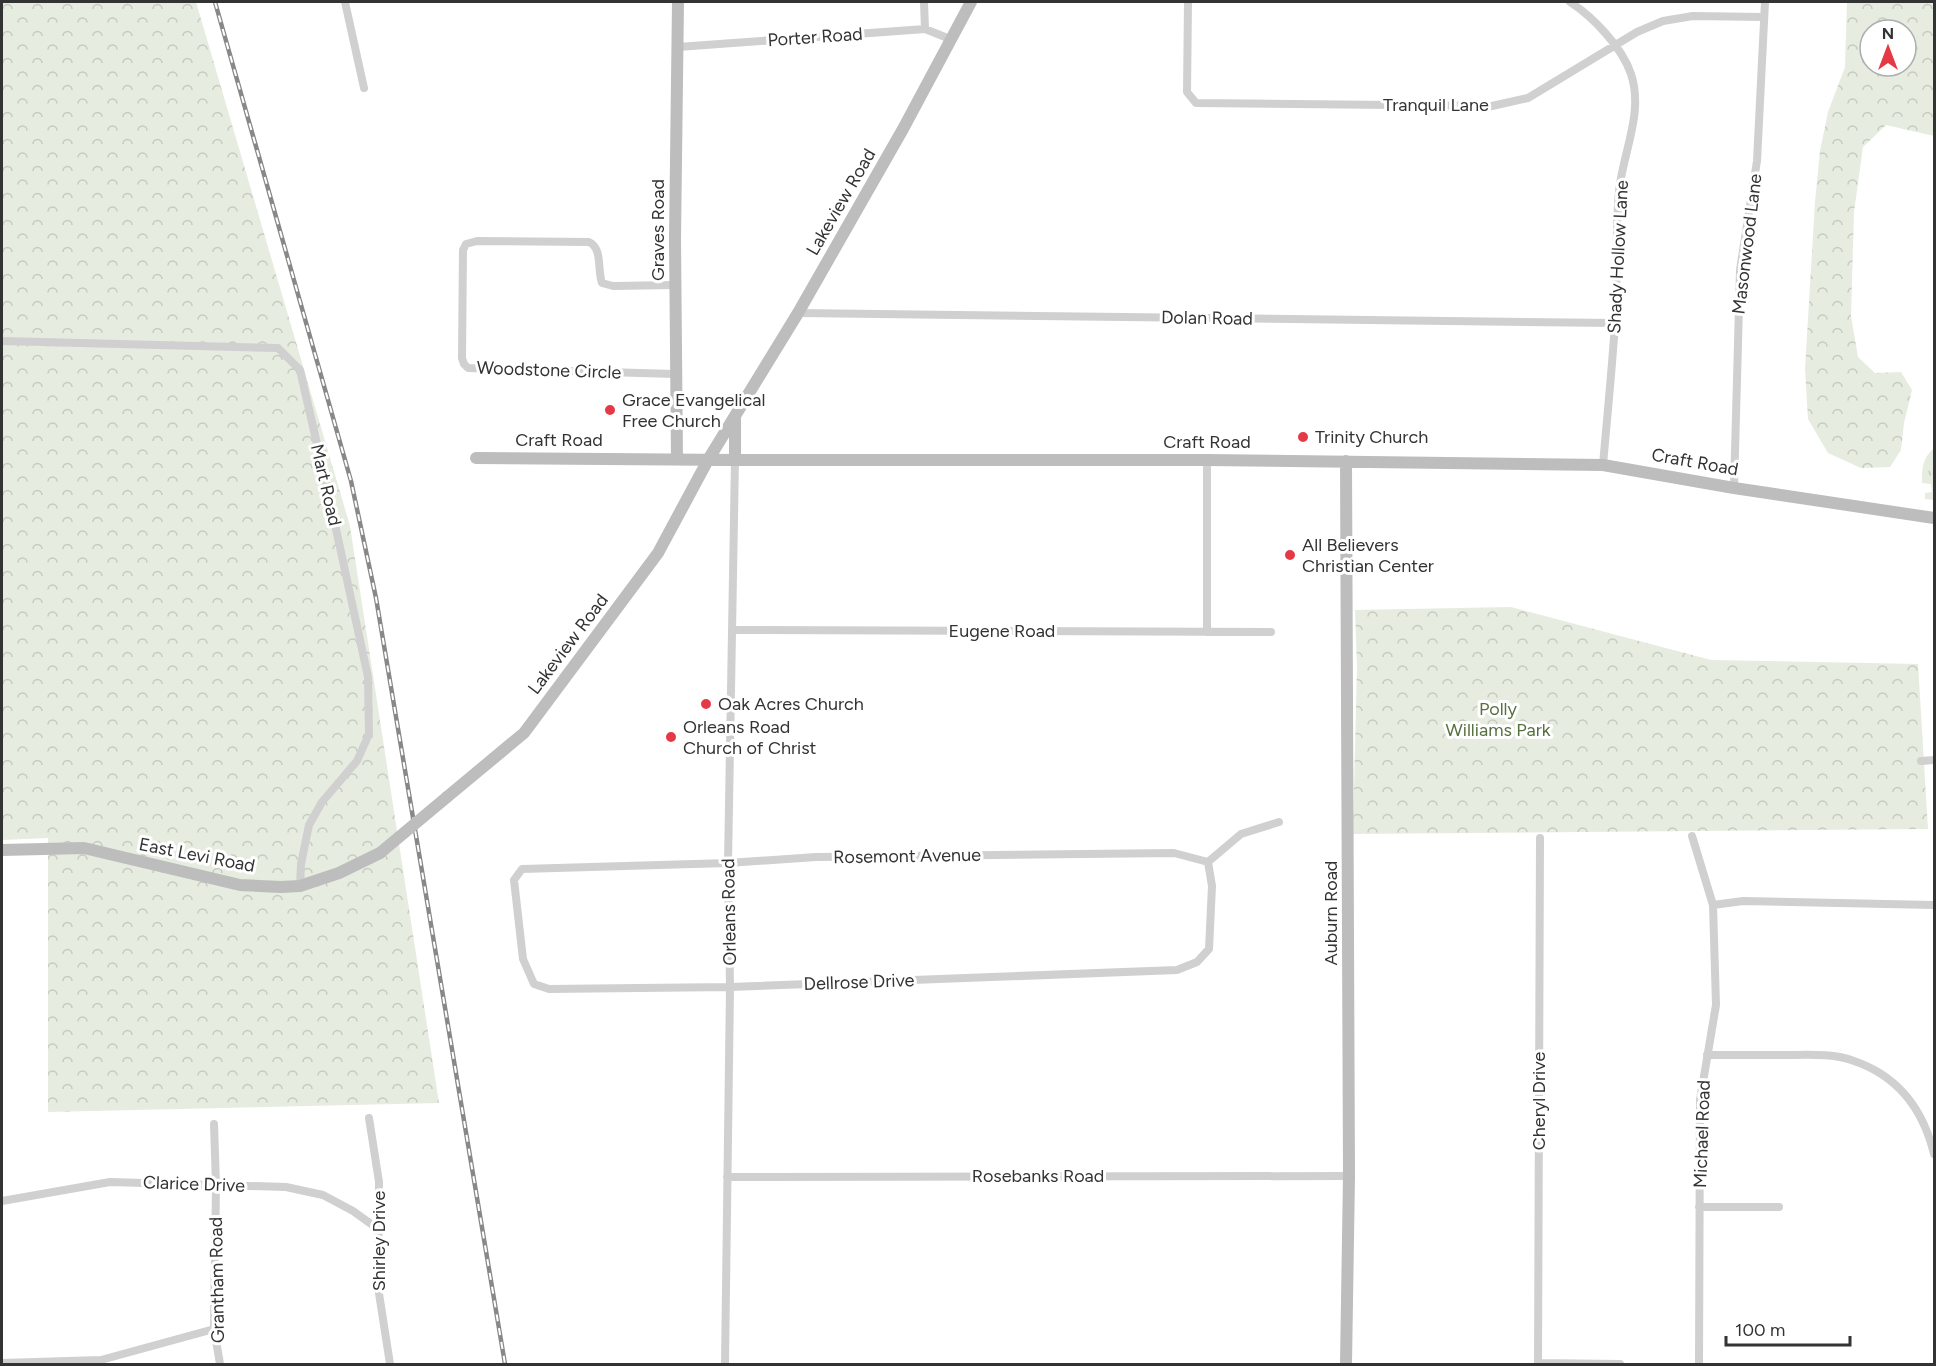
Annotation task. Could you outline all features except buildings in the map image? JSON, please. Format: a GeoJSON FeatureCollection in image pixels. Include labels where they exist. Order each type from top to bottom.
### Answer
{"type":"FeatureCollection","features":[{"type":"Feature","properties":{"kind":"street"},"geometry":{"type":"LineString","coordinates":[[345,2],[364,88]]}},
{"type":"Feature","properties":{"kind":"street","name":"Graves Road"},"geometry":{"type":"LineString","coordinates":[[677,459],[675,285],[678,2]]}},
{"type":"Feature","properties":{"kind":"street"},"geometry":{"type":"LineString","coordinates":[[924,2],[924,30]]}},
{"type":"Feature","properties":{"kind":"street","name":"Lakeview Road"},"geometry":{"type":"LineString","coordinates":[[380,853],[524,734],[658,553],[708,460],[798,313],[903,129],[971,2]]}},
{"type":"Feature","properties":{"kind":"street","name":"Tranquil Lane"},"geometry":{"type":"LineString","coordinates":[[1188,2],[1187,92],[1196,103],[1492,106],[1528,98],[1637,32],[1663,21],[1693,16],[1763,17]]}},
{"type":"Feature","properties":{"kind":"street","name":"Shady Hollow Lane"},"geometry":{"type":"LineString","coordinates":[[1570,2],[1585,11],[1614,46],[1631,74],[1636,100],[1633,126],[1619,190],[1615,323],[1603,465]]}},
{"type":"Feature","properties":{"kind":"street","name":"Masonwood Lane"},"geometry":{"type":"LineString","coordinates":[[1734,488],[1740,270],[1757,161],[1765,2]]}},
{"type":"Feature","properties":{"kind":"street","name":"Porter Road"},"geometry":{"type":"LineString","coordinates":[[678,46],[924,30],[950,39]]}},
{"type":"Feature","properties":{"kind":"street","name":"Woodstone Circle"},"geometry":{"type":"LineString","coordinates":[[675,285],[613,286],[602,283],[598,251],[596,246],[589,242],[477,241],[466,244],[464,250],[462,358],[468,368],[675,374]]}},
{"type":"Feature","properties":{"kind":"street","name":"Dolan Road"},"geometry":{"type":"LineString","coordinates":[[798,313],[1615,323]]}},
{"type":"Feature","properties":{"kind":"street","name":"Mart Road"},"geometry":{"type":"LineString","coordinates":[[2,341],[278,348],[300,370],[368,677],[369,734],[357,761],[322,802],[309,825],[301,864],[300,886]]}},
{"type":"Feature","properties":{"kind":"street"},"geometry":{"type":"LineString","coordinates":[[735,416],[735,460]]}},
{"type":"Feature","properties":{"kind":"street","name":"Craft Road"},"geometry":{"type":"LineString","coordinates":[[476,458],[1207,460],[1603,465],[1734,488],[1935,518]]}},
{"type":"Feature","properties":{"kind":"street","name":"Orleans Road"},"geometry":{"type":"LineString","coordinates":[[725,1365],[730,987],[728,863],[735,460]]}},
{"type":"Feature","properties":{"kind":"street"},"geometry":{"type":"LineString","coordinates":[[1207,460],[1207,632]]}},
{"type":"Feature","properties":{"kind":"street","name":"Auburn Road"},"geometry":{"type":"LineString","coordinates":[[1346,461],[1349,1176],[1346,1365]]}},
{"type":"Feature","properties":{"kind":"street","name":"Eugene Road"},"geometry":{"type":"LineString","coordinates":[[732,630],[1272,632]]}},
{"type":"Feature","properties":{"kind":"street"},"geometry":{"type":"LineString","coordinates":[[1921,761],[1935,760]]}},
{"type":"Feature","properties":{"kind":"street"},"geometry":{"type":"LineString","coordinates":[[1208,862],[1241,834],[1279,822]]}},
{"type":"Feature","properties":{"kind":"street","name":"Michael Road"},"geometry":{"type":"LineString","coordinates":[[1692,836],[1713,905],[1716,1005],[1700,1100],[1699,1365]]}},
{"type":"Feature","properties":{"kind":"street","name":"Cheryl Drive"},"geometry":{"type":"LineString","coordinates":[[1538,1364],[1540,838]]}},
{"type":"Feature","properties":{"kind":"street","name":"East Levi Road"},"geometry":{"type":"LineString","coordinates":[[2,850],[84,848],[240,885],[300,886],[339,873],[380,853]]}},
{"type":"Feature","properties":{"kind":"street","name":"Rosemont Avenue"},"geometry":{"type":"LineString","coordinates":[[522,869],[728,863],[816,857],[1174,853],[1208,862]]}},
{"type":"Feature","properties":{"kind":"street","name":"Dellrose Drive"},"geometry":{"type":"LineString","coordinates":[[522,869],[514,880],[523,959],[534,984],[549,989],[730,987],[1177,970],[1197,962],[1209,949],[1212,886],[1208,862]]}},
{"type":"Feature","properties":{"kind":"street"},"geometry":{"type":"LineString","coordinates":[[1713,905],[1743,901],[1935,905]]}},
{"type":"Feature","properties":{"kind":"street"},"geometry":{"type":"LineString","coordinates":[[1707,1055],[1816,1055],[1853,1060],[1889,1079],[1915,1106],[1930,1137],[1935,1154]]}},
{"type":"Feature","properties":{"kind":"street","name":"Shirley Drive"},"geometry":{"type":"LineString","coordinates":[[369,1118],[376,1154],[378,1182],[378,1287],[390,1365]]}},
{"type":"Feature","properties":{"kind":"street","name":"Grantham Road"},"geometry":{"type":"LineString","coordinates":[[214,1124],[216,1185],[214,1329],[220,1365]]}},
{"type":"Feature","properties":{"kind":"street","name":"Rosebanks Road"},"geometry":{"type":"LineString","coordinates":[[726,1177],[1349,1176]]}},
{"type":"Feature","properties":{"kind":"street","name":"Clarice Drive"},"geometry":{"type":"LineString","coordinates":[[2,1201],[110,1182],[286,1186],[323,1195],[353,1211],[378,1229]]}},
{"type":"Feature","properties":{"kind":"street"},"geometry":{"type":"LineString","coordinates":[[1699,1207],[1779,1207]]}},
{"type":"Feature","properties":{"kind":"street"},"geometry":{"type":"LineString","coordinates":[[2,1363],[101,1360],[214,1329]]}},
{"type":"Feature","properties":{"kind":"street"},"geometry":{"type":"LineString","coordinates":[[1538,1364],[1620,1365]]}},
{"type":"Feature","properties":{"kind":"green space"},"geometry":{"type":"Polygon","coordinates":[[[2,2],[196,2],[350,526],[439,1103],[48,1112],[48,838],[2,840],[2,2]]]}},
{"type":"Feature","properties":{"kind":"green space"},"geometry":{"type":"Polygon","coordinates":[[[1847,2],[1934,2],[1934,136],[1886,125],[1863,147],[1854,212],[1851,316],[1858,357],[1875,373],[1901,372],[1912,390],[1904,423],[1901,450],[1890,467],[1861,468],[1828,453],[1808,419],[1805,369],[1815,202],[1820,151],[1828,112],[1845,67],[1847,2]]]}},
{"type":"Feature","properties":{"kind":"green space"},"geometry":{"type":"Polygon","coordinates":[[[1933,449],[1934,500],[1925,499],[1925,493],[1932,492],[1931,484],[1922,483],[1923,464],[1933,449]]]}},
{"type":"Feature","properties":{"kind":"green space","name":"Polly Williams Park"},"geometry":{"type":"Polygon","coordinates":[[[1511,607],[1711,660],[1918,664],[1928,829],[1353,834],[1357,666],[1355,610],[1511,607]]]}},
{"type":"Feature","properties":{"kind":"railway"},"geometry":{"type":"LineString","coordinates":[[215,2],[351,481],[376,598],[505,1364]]}},
{"type":"Feature","properties":{"kind":"place","name":"Grace Evangelical Free Church"},"geometry":{"type":"Point","coordinates":[610,410]}},
{"type":"Feature","properties":{"kind":"place","name":"Trinity Church"},"geometry":{"type":"Point","coordinates":[1303,437]}},
{"type":"Feature","properties":{"kind":"place","name":"All Believers Christian Center"},"geometry":{"type":"Point","coordinates":[1290,555]}},
{"type":"Feature","properties":{"kind":"place","name":"Oak Acres Church"},"geometry":{"type":"Point","coordinates":[706,704]}},
{"type":"Feature","properties":{"kind":"place","name":"Orleans Road Church of Christ"},"geometry":{"type":"Point","coordinates":[671,737]}}]}
